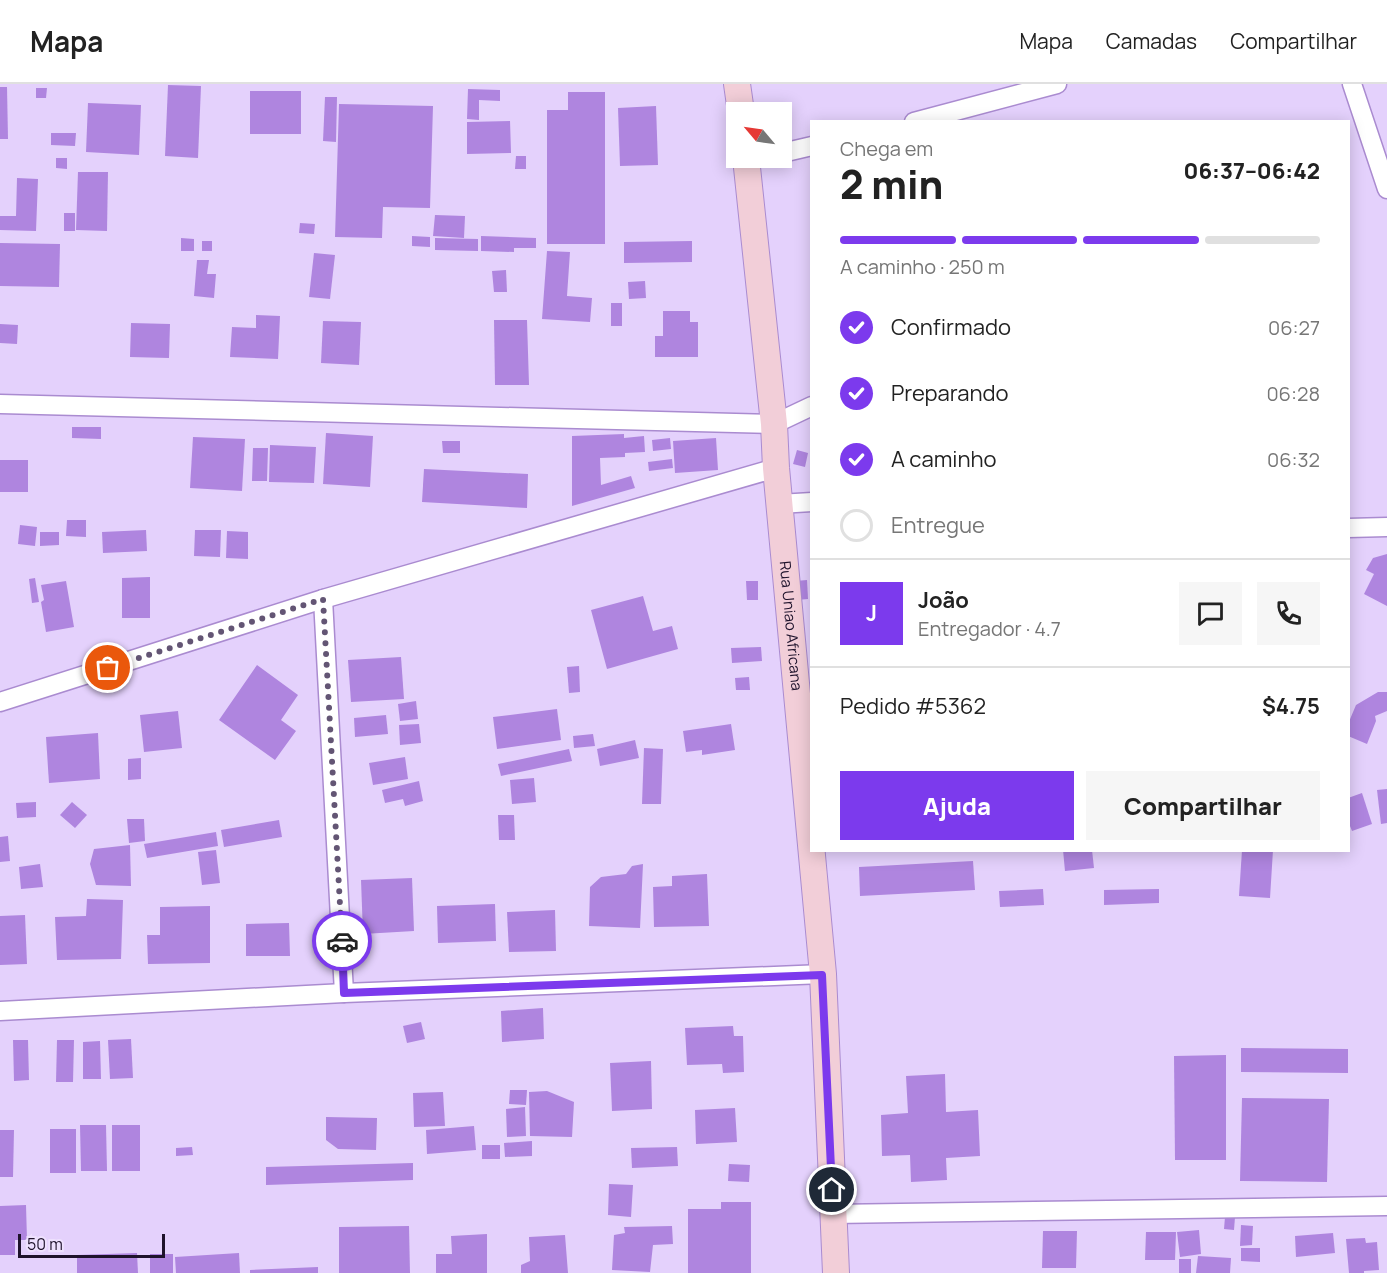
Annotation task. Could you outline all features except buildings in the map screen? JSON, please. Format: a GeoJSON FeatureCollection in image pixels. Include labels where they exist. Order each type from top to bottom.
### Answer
{"type":"FeatureCollection","features":[{"type":"Feature","properties":{"kind":"main road"},"geometry":{"type":"LineString","coordinates":[[737,84],[740,102]]}},
{"type":"Feature","properties":{"kind":"main road","name":"Rua Uniao Africana"},"geometry":{"type":"LineString","coordinates":[[753,168],[779,504],[810,844]]}},
{"type":"Feature","properties":{"kind":"main road","name":"Rua Uniao Africana"},"geometry":{"type":"LineString","coordinates":[[811,852],[822,975],[836,1273]]}},
{"type":"Feature","properties":{"kind":"street"},"geometry":{"type":"LineString","coordinates":[[935,119],[1057,84]]}},
{"type":"Feature","properties":{"kind":"street"},"geometry":{"type":"LineString","coordinates":[[1352,84],[1387,189]]}},
{"type":"Feature","properties":{"kind":"street"},"geometry":{"type":"LineString","coordinates":[[792,151],[810,146]]}},
{"type":"Feature","properties":{"kind":"street"},"geometry":{"type":"LineString","coordinates":[[0,404],[774,424],[810,407]]}},
{"type":"Feature","properties":{"kind":"street"},"geometry":{"type":"LineString","coordinates":[[0,702],[323,599],[776,468]]}},
{"type":"Feature","properties":{"kind":"street"},"geometry":{"type":"LineString","coordinates":[[779,504],[810,502]]}},
{"type":"Feature","properties":{"kind":"street"},"geometry":{"type":"LineString","coordinates":[[1350,528],[1387,527]]}},
{"type":"Feature","properties":{"kind":"street"},"geometry":{"type":"LineString","coordinates":[[323,599],[344,993]]}},
{"type":"Feature","properties":{"kind":"street"},"geometry":{"type":"LineString","coordinates":[[0,1011],[344,993],[822,975]]}},
{"type":"Feature","properties":{"kind":"street"},"geometry":{"type":"LineString","coordinates":[[833,1214],[1387,1206]]}},
{"type":"Feature","properties":{"kind":"way so far"},"geometry":{"type":"LineString","coordinates":[[108,668],[323,599],[342,941]]}},
{"type":"Feature","properties":{"kind":"route"},"geometry":{"type":"LineString","coordinates":[[342,941],[344,993],[822,975],[832,1190]]}}]}
